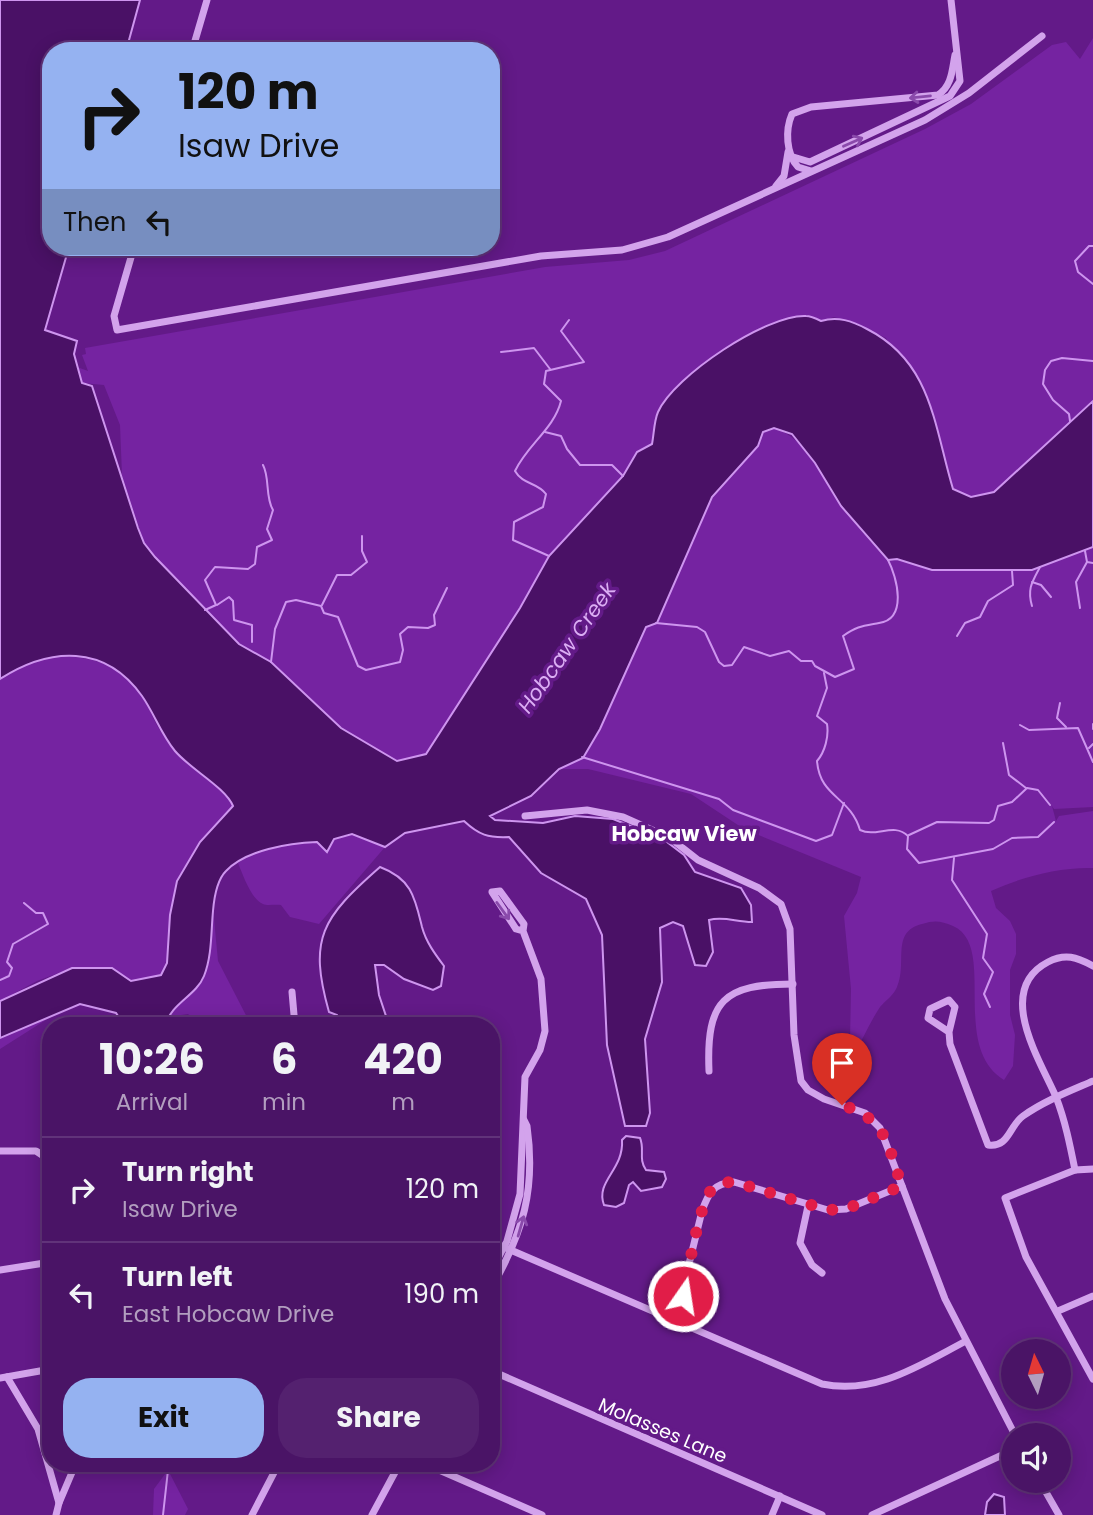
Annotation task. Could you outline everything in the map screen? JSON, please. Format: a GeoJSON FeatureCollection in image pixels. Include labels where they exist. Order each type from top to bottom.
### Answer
{"type":"FeatureCollection","features":[{"type":"Feature","properties":{"kind":"street"},"geometry":{"type":"LineString","coordinates":[[195,42],[207,0]]}},
{"type":"Feature","properties":{"kind":"street"},"geometry":{"type":"LineString","coordinates":[[790,156],[810,162],[950,96],[960,81],[951,0]]}},
{"type":"Feature","properties":{"kind":"street"},"geometry":{"type":"LineString","coordinates":[[131,256],[114,316],[117,330],[541,256],[635,247],[668,237],[925,120],[969,93],[1042,36]]}},
{"type":"Feature","properties":{"kind":"street"},"geometry":{"type":"LineString","coordinates":[[814,171],[798,167],[790,156],[789,120],[792,114],[799,110],[938,95],[945,90],[951,78],[956,51]]}},
{"type":"Feature","properties":{"kind":"street"},"geometry":{"type":"LineString","coordinates":[[774,189],[784,176],[789,146]]}},
{"type":"Feature","properties":{"kind":"street"},"geometry":{"type":"LineString","coordinates":[[525,816],[587,810],[623,817],[670,838],[707,865],[759,888],[781,904],[790,929],[793,1035],[801,1081],[808,1090],[865,1113],[875,1122],[945,1299],[1009,1423]]}},
{"type":"Feature","properties":{"kind":"street"},"geometry":{"type":"LineString","coordinates":[[500,1253],[520,1194],[525,1077],[540,1050],[546,1008],[541,979],[523,930],[524,924],[500,891],[492,892],[516,929],[523,930]]}},
{"type":"Feature","properties":{"kind":"street"},"geometry":{"type":"LineString","coordinates":[[1076,1170],[1056,1098],[1029,1041],[1022,1009],[1028,981],[1043,964],[1059,956],[1076,957],[1093,966]]}},
{"type":"Feature","properties":{"kind":"street"},"geometry":{"type":"LineString","coordinates":[[709,1071],[712,1024],[732,992],[754,985],[793,984]]}},
{"type":"Feature","properties":{"kind":"street"},"geometry":{"type":"LineString","coordinates":[[292,992],[294,1017]]}},
{"type":"Feature","properties":{"kind":"street"},"geometry":{"type":"LineString","coordinates":[[948,1032],[931,1022],[927,1013],[949,1000],[955,1007],[948,1032],[950,1044],[988,1145],[995,1146],[1008,1138],[1023,1116],[1093,1081]]}},
{"type":"Feature","properties":{"kind":"street"},"geometry":{"type":"LineString","coordinates":[[500,1273],[523,1223],[528,1195],[529,1140],[524,1120]]}},
{"type":"Feature","properties":{"kind":"street"},"geometry":{"type":"LineString","coordinates":[[0,1151],[36,1151],[42,1155]]}},
{"type":"Feature","properties":{"kind":"street"},"geometry":{"type":"LineString","coordinates":[[1093,1170],[1076,1170],[1005,1198],[1026,1257],[1093,1379]]}},
{"type":"Feature","properties":{"kind":"street"},"geometry":{"type":"LineString","coordinates":[[676,1321],[702,1212],[712,1188],[734,1182],[828,1210],[846,1209],[902,1186]]}},
{"type":"Feature","properties":{"kind":"street"},"geometry":{"type":"LineString","coordinates":[[808,1206],[800,1243],[806,1257],[822,1273]]}},
{"type":"Feature","properties":{"kind":"street"},"geometry":{"type":"LineString","coordinates":[[500,1246],[808,1380],[841,1388],[881,1383],[966,1341]]}},
{"type":"Feature","properties":{"kind":"street"},"geometry":{"type":"LineString","coordinates":[[0,1270],[42,1263]]}},
{"type":"Feature","properties":{"kind":"street"},"geometry":{"type":"LineString","coordinates":[[1058,1311],[1093,1296]]}},
{"type":"Feature","properties":{"kind":"street"},"geometry":{"type":"LineString","coordinates":[[42,1370],[3,1377],[38,1429],[42,1443]]}},
{"type":"Feature","properties":{"kind":"street","name":"Molasses Lane"},"geometry":{"type":"LineString","coordinates":[[500,1374],[822,1515]]}},
{"type":"Feature","properties":{"kind":"street"},"geometry":{"type":"LineString","coordinates":[[872,1515],[1001,1456]]}},
{"type":"Feature","properties":{"kind":"street"},"geometry":{"type":"LineString","coordinates":[[50,1472],[59,1503]]}},
{"type":"Feature","properties":{"kind":"street"},"geometry":{"type":"LineString","coordinates":[[56,1515],[72,1472]]}},
{"type":"Feature","properties":{"kind":"street"},"geometry":{"type":"LineString","coordinates":[[252,1515],[274,1472]]}},
{"type":"Feature","properties":{"kind":"street"},"geometry":{"type":"LineString","coordinates":[[372,1515],[395,1472]]}},
{"type":"Feature","properties":{"kind":"street"},"geometry":{"type":"LineString","coordinates":[[444,1472],[542,1515]]}},
{"type":"Feature","properties":{"kind":"street"},"geometry":{"type":"LineString","coordinates":[[1046,1493],[1059,1515]]}},
{"type":"Feature","properties":{"kind":"street"},"geometry":{"type":"LineString","coordinates":[[772,1515],[780,1496]]}},
{"type":"Feature","properties":{"kind":"shaded area"},"geometry":{"type":"Polygon","coordinates":[[[1093,38],[1093,401],[994,492],[971,497],[953,489],[941,449],[886,338],[858,324],[834,317],[821,321],[808,315],[658,411],[652,444],[637,452],[623,476],[549,556],[520,608],[426,755],[397,761],[341,728],[271,662],[239,644],[144,543],[122,475],[120,425],[104,385],[82,383],[77,367],[88,371],[82,355],[86,354],[85,348],[545,267],[629,260],[665,251],[925,129],[971,104],[1052,45],[1066,42],[1080,59],[1093,38]]]}},
{"type":"Feature","properties":{"kind":"shaded area"},"geometry":{"type":"Polygon","coordinates":[[[774,428],[796,441],[805,450],[846,512],[888,560],[897,559],[932,570],[1032,570],[1093,547],[1093,807],[1054,809],[1052,806],[1056,821],[1059,816],[1093,811],[1093,868],[1041,874],[991,891],[996,908],[1010,921],[1016,934],[1016,954],[1010,970],[1010,1015],[1015,1035],[1013,1066],[1004,1080],[988,1064],[979,1044],[972,954],[966,937],[953,926],[931,922],[912,928],[906,934],[897,987],[880,1007],[854,1054],[850,1040],[851,989],[844,916],[857,893],[861,877],[744,829],[691,794],[588,769],[559,769],[582,758],[600,729],[646,627],[657,623],[712,497],[758,446],[763,432],[774,428]]]}},
{"type":"Feature","properties":{"kind":"shaded area"},"geometry":{"type":"Polygon","coordinates":[[[61,656],[99,662],[129,679],[163,734],[229,797],[233,806],[218,822],[161,975],[131,981],[112,968],[72,968],[37,981],[0,1001],[0,679],[34,660],[61,656]]]}},
{"type":"Feature","properties":{"kind":"shaded area"},"geometry":{"type":"Polygon","coordinates":[[[352,834],[385,847],[319,924],[290,917],[281,905],[265,905],[259,901],[248,886],[238,863],[264,850],[352,834]]]}},
{"type":"Feature","properties":{"kind":"shaded area"},"geometry":{"type":"Polygon","coordinates":[[[213,908],[218,961],[247,1017],[192,1017],[188,1014],[167,1017],[208,965],[213,908]]]}},
{"type":"Feature","properties":{"kind":"shaded area"},"geometry":{"type":"Polygon","coordinates":[[[42,1020],[0,1049],[0,1038],[42,1020]]]}},
{"type":"Feature","properties":{"kind":"shaded area"},"geometry":{"type":"Polygon","coordinates":[[[169,1472],[188,1509],[185,1515],[153,1515],[154,1489],[169,1472]]]}},
{"type":"Feature","properties":{"kind":"water","name":"Hobcaw Creek"},"geometry":{"type":"Polygon","coordinates":[[[0,0],[140,0],[128,42],[42,42],[42,256],[66,256],[45,330],[77,341],[74,354],[82,383],[92,386],[138,528],[144,543],[155,557],[239,644],[271,662],[341,728],[397,761],[426,754],[520,608],[549,556],[623,476],[637,452],[652,444],[658,412],[667,397],[702,365],[746,336],[789,318],[806,316],[821,321],[839,319],[850,322],[889,343],[905,359],[927,398],[953,489],[971,497],[994,492],[1093,401],[1093,547],[1032,570],[932,570],[897,559],[888,560],[841,506],[815,463],[792,434],[774,428],[763,432],[758,446],[712,497],[657,623],[646,627],[600,729],[583,758],[559,769],[531,796],[490,816],[495,820],[543,823],[575,816],[613,819],[663,839],[684,855],[695,872],[741,888],[751,905],[752,922],[709,920],[713,952],[706,966],[695,965],[683,926],[673,922],[660,928],[662,982],[645,1039],[650,1113],[646,1126],[625,1126],[607,1045],[602,935],[586,899],[541,873],[509,837],[484,835],[464,821],[405,833],[385,847],[352,834],[334,839],[327,852],[317,842],[281,846],[245,858],[226,871],[218,884],[213,906],[210,952],[204,976],[169,1017],[119,1017],[116,1013],[80,1004],[49,1017],[42,1017],[42,1020],[0,1038],[0,1001],[72,968],[112,968],[131,981],[161,975],[167,963],[170,915],[177,881],[200,842],[233,806],[223,792],[175,751],[142,696],[127,679],[111,667],[94,659],[57,657],[19,668],[0,679],[0,0]]]}},
{"type":"Feature","properties":{"kind":"water"},"geometry":{"type":"Polygon","coordinates":[[[380,867],[399,877],[410,891],[426,938],[444,966],[441,986],[433,990],[404,979],[384,965],[375,965],[379,995],[386,1017],[338,1017],[329,1012],[323,987],[320,965],[325,931],[333,916],[380,867]]]}},
{"type":"Feature","properties":{"kind":"water"},"geometry":{"type":"Polygon","coordinates":[[[626,1136],[640,1138],[642,1162],[646,1170],[664,1172],[666,1179],[662,1187],[641,1191],[633,1182],[629,1185],[624,1203],[616,1207],[604,1205],[603,1189],[619,1159],[622,1140],[626,1136]]]}},
{"type":"Feature","properties":{"kind":"water"},"geometry":{"type":"Polygon","coordinates":[[[994,1494],[1004,1497],[1005,1515],[985,1515],[987,1502],[994,1494]]]}},
{"type":"Feature","properties":{"kind":"waterway"},"geometry":{"type":"LineString","coordinates":[[1093,246],[1089,246],[1075,261],[1078,272],[1093,284]]}},
{"type":"Feature","properties":{"kind":"waterway"},"geometry":{"type":"LineString","coordinates":[[549,556],[513,540],[514,522],[543,507],[546,494],[522,479],[515,471],[558,411],[561,401],[544,384],[546,371],[584,362],[561,331],[569,320]]}},
{"type":"Feature","properties":{"kind":"waterway"},"geometry":{"type":"LineString","coordinates":[[501,352],[534,348],[550,369]]}},
{"type":"Feature","properties":{"kind":"waterway"},"geometry":{"type":"LineString","coordinates":[[1070,421],[1069,414],[1053,400],[1043,384],[1045,370],[1051,361],[1062,358],[1093,361]]}},
{"type":"Feature","properties":{"kind":"waterway"},"geometry":{"type":"LineString","coordinates":[[545,432],[561,436],[567,449],[580,465],[612,465],[623,476]]}},
{"type":"Feature","properties":{"kind":"waterway"},"geometry":{"type":"LineString","coordinates":[[205,610],[216,605],[205,580],[215,567],[248,569],[255,564],[257,547],[272,540],[267,529],[273,510],[263,465]]}},
{"type":"Feature","properties":{"kind":"waterway"},"geometry":{"type":"LineString","coordinates":[[322,605],[337,575],[351,575],[367,562],[362,551],[362,536]]}},
{"type":"Feature","properties":{"kind":"waterway"},"geometry":{"type":"LineString","coordinates":[[1085,551],[1087,562],[1093,563]]}},
{"type":"Feature","properties":{"kind":"waterway"},"geometry":{"type":"LineString","coordinates":[[656,623],[697,627],[705,632],[719,662],[724,666],[732,665],[744,647],[770,656],[789,651],[801,661],[812,661],[815,666],[835,677],[854,669],[843,636],[860,627],[888,620],[894,614],[897,606],[897,586],[888,560]]}},
{"type":"Feature","properties":{"kind":"waterway"},"geometry":{"type":"LineString","coordinates":[[1080,608],[1076,582],[1087,562]]}},
{"type":"Feature","properties":{"kind":"waterway"},"geometry":{"type":"LineString","coordinates":[[1032,606],[1031,586],[1040,567]]}},
{"type":"Feature","properties":{"kind":"waterway"},"geometry":{"type":"LineString","coordinates":[[957,636],[965,623],[980,617],[988,601],[1013,585],[1012,571]]}},
{"type":"Feature","properties":{"kind":"waterway"},"geometry":{"type":"LineString","coordinates":[[1032,582],[1041,585],[1051,597]]}},
{"type":"Feature","properties":{"kind":"waterway"},"geometry":{"type":"LineString","coordinates":[[271,662],[275,629],[286,602],[296,600],[321,606],[324,613],[338,617],[358,666],[366,670],[400,662],[403,650],[400,634],[408,627],[428,628],[435,625],[434,615],[447,588]]}},
{"type":"Feature","properties":{"kind":"waterway"},"geometry":{"type":"LineString","coordinates":[[217,605],[229,597],[233,601],[234,620],[252,625],[252,642]]}},
{"type":"Feature","properties":{"kind":"waterway"},"geometry":{"type":"LineString","coordinates":[[824,673],[827,688],[817,716],[827,724],[827,734],[824,749],[817,761],[819,773],[829,790],[849,810],[860,830],[903,832],[908,836],[907,849],[919,863],[993,849],[1012,838],[1038,837],[1054,822]]}},
{"type":"Feature","properties":{"kind":"waterway"},"geometry":{"type":"LineString","coordinates":[[1060,703],[1057,718],[1066,727]]}},
{"type":"Feature","properties":{"kind":"waterway"},"geometry":{"type":"LineString","coordinates":[[1093,724],[1093,729]]}},
{"type":"Feature","properties":{"kind":"waterway"},"geometry":{"type":"LineString","coordinates":[[1020,725],[1029,730],[1078,728],[1093,762]]}},
{"type":"Feature","properties":{"kind":"waterway"},"geometry":{"type":"LineString","coordinates":[[1003,743],[1009,775],[1026,788]]}},
{"type":"Feature","properties":{"kind":"waterway"},"geometry":{"type":"LineString","coordinates":[[1089,748],[1093,744]]}},
{"type":"Feature","properties":{"kind":"waterway"},"geometry":{"type":"LineString","coordinates":[[582,757],[719,799],[733,810],[816,841],[832,835],[844,803]]}},
{"type":"Feature","properties":{"kind":"waterway"},"geometry":{"type":"LineString","coordinates":[[909,835],[937,822],[989,823],[994,820],[998,806],[1012,802],[1027,788],[1038,790],[1050,805]]}},
{"type":"Feature","properties":{"kind":"waterway"},"geometry":{"type":"LineString","coordinates":[[954,858],[952,880],[987,934],[983,958],[993,972],[984,994],[990,1007]]}},
{"type":"Feature","properties":{"kind":"waterway"},"geometry":{"type":"LineString","coordinates":[[0,980],[9,976],[12,968],[7,962],[13,944],[48,924],[43,913],[36,913],[24,903]]}},
{"type":"Feature","properties":{"kind":"waterway"},"geometry":{"type":"LineString","coordinates":[[163,1515],[168,1472]]}},
{"type":"Feature","properties":{"kind":"district","name":"Hobcaw View"},"geometry":{"type":"Point","coordinates":[684,834]}},
{"type":"Feature","properties":{"kind":"route"},"geometry":{"type":"LineString","coordinates":[[683,1296],[702,1212],[712,1188],[719,1184],[734,1182],[828,1210],[846,1209],[902,1186],[880,1128],[870,1116],[842,1105]]}}]}
